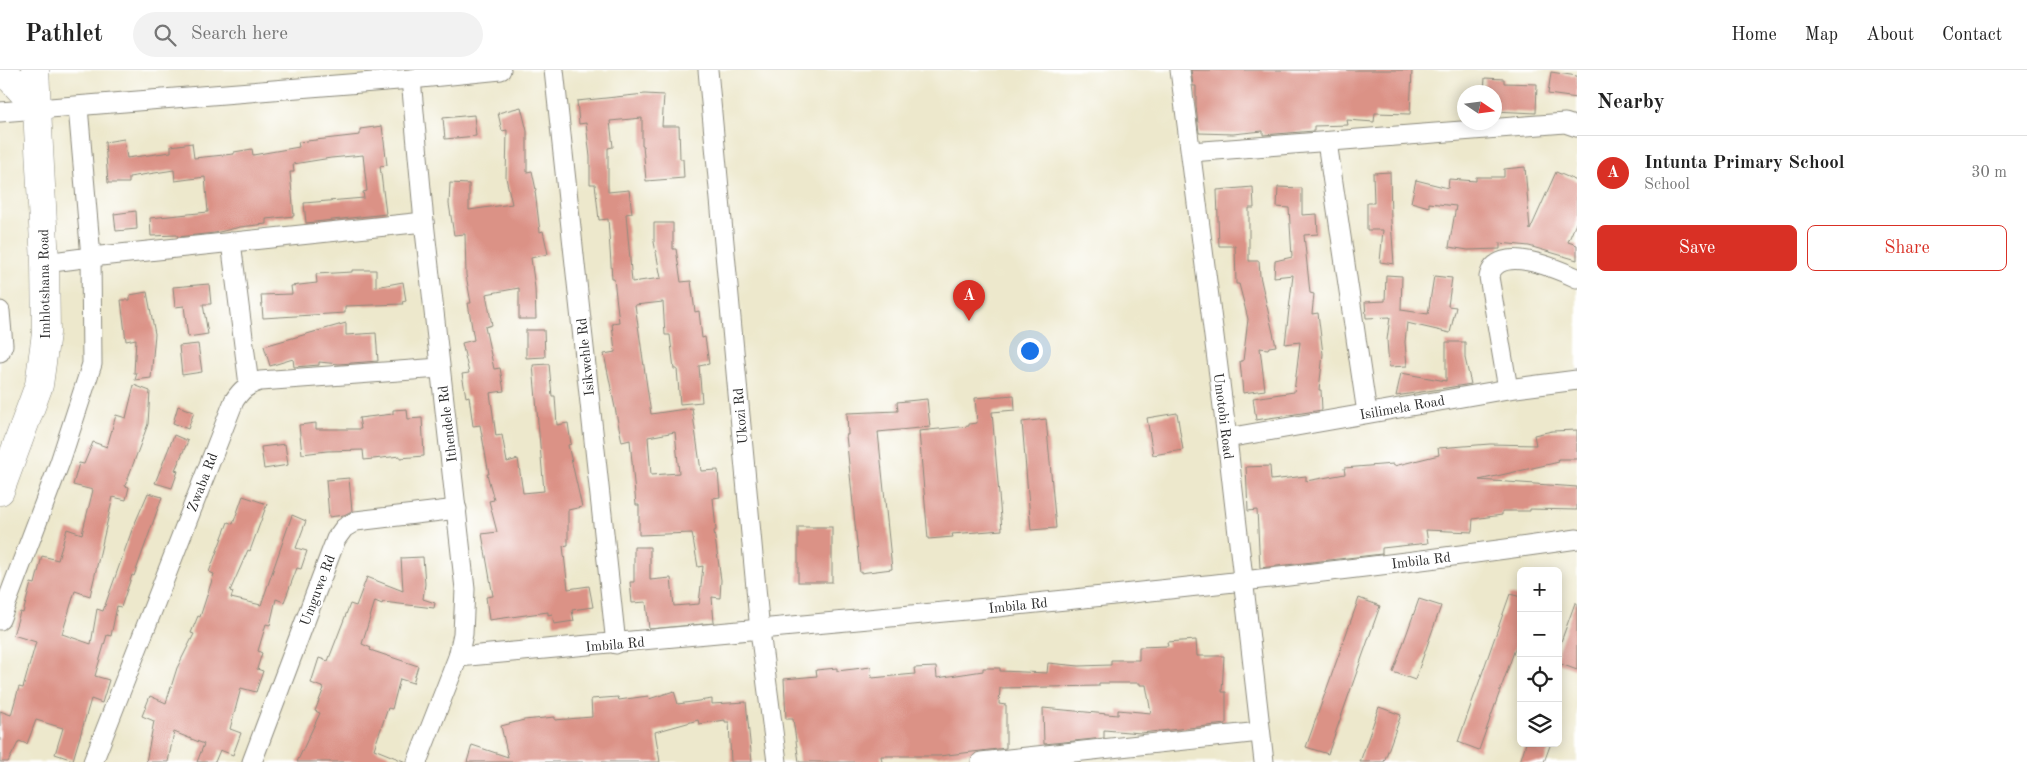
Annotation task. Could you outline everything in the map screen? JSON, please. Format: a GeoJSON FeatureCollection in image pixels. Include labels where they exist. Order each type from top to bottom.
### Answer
{"type":"FeatureCollection","features":[{"type":"Feature","properties":{"kind":"street","name":"Imhlotshana Road"},"geometry":{"type":"LineString","coordinates":[[0,490],[31,411],[42,370],[46,334],[45,263],[35,70]]}},
{"type":"Feature","properties":{"kind":"street"},"geometry":{"type":"LineString","coordinates":[[0,112],[37,108],[78,107],[501,70]]}},
{"type":"Feature","properties":{"kind":"street","name":"Isikwehle Rd"},"geometry":{"type":"LineString","coordinates":[[554,70],[616,644]]}},
{"type":"Feature","properties":{"kind":"street","name":"Ukozi Rd"},"geometry":{"type":"LineString","coordinates":[[708,70],[760,631],[777,762]]}},
{"type":"Feature","properties":{"kind":"street","name":"Umotobi Road"},"geometry":{"type":"LineString","coordinates":[[1180,70],[1227,438],[1264,762]]}},
{"type":"Feature","properties":{"kind":"street"},"geometry":{"type":"LineString","coordinates":[[0,72],[11,79],[37,108]]}},
{"type":"Feature","properties":{"kind":"street","name":"Ithendele Rd"},"geometry":{"type":"LineString","coordinates":[[411,79],[424,222],[465,588],[463,634],[458,657],[417,762]]}},
{"type":"Feature","properties":{"kind":"street"},"geometry":{"type":"LineString","coordinates":[[0,620],[60,462],[88,377],[92,351],[91,256],[78,107]]}},
{"type":"Feature","properties":{"kind":"street"},"geometry":{"type":"LineString","coordinates":[[1190,152],[1564,123],[1577,127]]}},
{"type":"Feature","properties":{"kind":"street"},"geometry":{"type":"LineString","coordinates":[[1327,142],[1367,413]]}},
{"type":"Feature","properties":{"kind":"street"},"geometry":{"type":"LineString","coordinates":[[45,263],[91,256],[424,222]]}},
{"type":"Feature","properties":{"kind":"street"},"geometry":{"type":"LineString","coordinates":[[231,242],[249,385],[260,381],[440,368]]}},
{"type":"Feature","properties":{"kind":"street"},"geometry":{"type":"LineString","coordinates":[[1508,389],[1489,277],[1491,270],[1497,264],[1526,260],[1546,265],[1577,278]]}},
{"type":"Feature","properties":{"kind":"street"},"geometry":{"type":"LineString","coordinates":[[0,311],[3,345],[0,352]]}},
{"type":"Feature","properties":{"kind":"street","name":"Isilimela Road"},"geometry":{"type":"LineString","coordinates":[[1227,438],[1508,389],[1577,380]]}},
{"type":"Feature","properties":{"kind":"street","name":"Zwaba Rd"},"geometry":{"type":"LineString","coordinates":[[93,762],[234,401],[241,391],[249,385]]}},
{"type":"Feature","properties":{"kind":"street","name":"Umguwe Rd"},"geometry":{"type":"LineString","coordinates":[[252,762],[336,539],[344,528],[356,521],[457,509]]}},
{"type":"Feature","properties":{"kind":"street","name":"Imbila Rd"},"geometry":{"type":"LineString","coordinates":[[458,657],[760,631],[1244,582],[1577,539]]}},
{"type":"Feature","properties":{"kind":"street"},"geometry":{"type":"LineString","coordinates":[[981,762],[1260,732]]}},
{"type":"Feature","properties":{"kind":"building"},"geometry":{"type":"Polygon","coordinates":[[[1191,70],[1412,70],[1410,114],[1375,113],[1374,122],[1347,120],[1348,125],[1314,126],[1314,131],[1263,135],[1263,131],[1233,134],[1199,133],[1196,86],[1193,86],[1191,70]]]}},
{"type":"Feature","properties":{"kind":"building"},"geometry":{"type":"Polygon","coordinates":[[[1551,72],[1577,76],[1577,98],[1548,94],[1551,72]]]}},
{"type":"Feature","properties":{"kind":"building"},"geometry":{"type":"Polygon","coordinates":[[[1485,78],[1504,79],[1504,83],[1537,84],[1536,113],[1502,111],[1502,85],[1484,85],[1485,78]]]}},
{"type":"Feature","properties":{"kind":"building"},"geometry":{"type":"Polygon","coordinates":[[[645,94],[664,95],[662,126],[679,126],[680,159],[683,159],[684,178],[646,181],[642,145],[642,118],[610,121],[613,147],[608,148],[608,192],[629,190],[632,213],[626,214],[632,282],[661,278],[654,242],[654,223],[673,223],[673,249],[676,249],[681,282],[691,281],[695,312],[699,311],[702,338],[705,337],[709,364],[699,366],[702,402],[680,404],[677,369],[674,369],[670,335],[665,335],[663,302],[635,305],[651,414],[692,408],[701,471],[718,470],[720,497],[713,498],[716,530],[714,531],[721,580],[720,598],[712,597],[714,623],[649,629],[646,602],[632,603],[630,582],[634,582],[634,547],[650,547],[650,580],[671,578],[674,606],[699,604],[703,566],[698,567],[692,533],[639,535],[639,505],[636,505],[630,440],[622,442],[604,354],[615,352],[612,323],[619,322],[614,279],[612,279],[608,219],[599,220],[595,184],[590,184],[590,157],[586,123],[579,124],[577,101],[645,94]],[[675,432],[648,437],[651,475],[679,473],[675,432]]]}},
{"type":"Feature","properties":{"kind":"building"},"geometry":{"type":"Polygon","coordinates":[[[521,107],[527,131],[527,172],[532,171],[540,232],[543,231],[548,254],[531,258],[535,288],[536,319],[519,319],[519,288],[486,294],[492,325],[485,327],[494,369],[500,368],[504,391],[490,393],[496,436],[502,435],[507,462],[518,459],[523,493],[544,491],[533,365],[549,364],[552,396],[555,396],[557,425],[568,423],[571,444],[568,445],[582,507],[568,510],[568,545],[563,546],[568,589],[589,586],[593,607],[572,610],[574,621],[554,624],[552,614],[548,615],[548,612],[489,620],[486,597],[493,596],[482,534],[497,532],[489,501],[494,500],[487,474],[489,474],[480,425],[473,426],[469,396],[466,397],[462,374],[469,373],[462,343],[474,340],[468,303],[471,303],[466,275],[465,234],[454,235],[449,204],[450,183],[469,184],[469,210],[512,204],[506,178],[507,130],[502,131],[498,113],[521,107]]]}},
{"type":"Feature","properties":{"kind":"building"},"geometry":{"type":"Polygon","coordinates":[[[474,115],[476,136],[445,139],[443,118],[474,115]]]}},
{"type":"Feature","properties":{"kind":"building"},"geometry":{"type":"Polygon","coordinates":[[[382,126],[387,165],[380,166],[386,214],[306,223],[304,203],[364,198],[363,192],[367,191],[363,155],[293,164],[294,172],[290,172],[294,216],[266,219],[266,224],[240,227],[215,233],[178,237],[177,235],[151,236],[150,218],[208,212],[205,177],[175,181],[174,170],[129,177],[129,183],[108,183],[105,142],[124,139],[127,158],[171,152],[171,146],[192,143],[194,158],[234,154],[234,152],[252,149],[253,155],[299,147],[298,142],[360,135],[360,129],[382,126]]]}},
{"type":"Feature","properties":{"kind":"building"},"geometry":{"type":"Polygon","coordinates":[[[1525,167],[1530,230],[1556,172],[1577,181],[1577,221],[1568,242],[1577,245],[1577,260],[1529,246],[1500,243],[1500,249],[1468,250],[1449,247],[1456,206],[1429,203],[1429,207],[1411,202],[1416,180],[1448,188],[1449,179],[1476,181],[1476,177],[1504,177],[1504,169],[1525,167]]]}},
{"type":"Feature","properties":{"kind":"building"},"geometry":{"type":"Polygon","coordinates":[[[1390,172],[1394,264],[1380,262],[1383,230],[1367,230],[1367,203],[1374,203],[1373,173],[1390,172]]]}},
{"type":"Feature","properties":{"kind":"building"},"geometry":{"type":"Polygon","coordinates":[[[1253,187],[1254,208],[1249,208],[1249,261],[1259,261],[1260,276],[1276,346],[1269,347],[1268,349],[1260,348],[1265,390],[1243,393],[1240,361],[1243,361],[1248,319],[1239,284],[1236,284],[1235,246],[1219,246],[1217,190],[1253,187]]]}},
{"type":"Feature","properties":{"kind":"building"},"geometry":{"type":"Polygon","coordinates":[[[1278,187],[1302,188],[1302,215],[1317,214],[1318,234],[1304,235],[1310,293],[1314,294],[1312,314],[1318,313],[1323,354],[1319,390],[1321,390],[1322,410],[1256,420],[1253,398],[1294,392],[1300,342],[1285,344],[1293,275],[1274,277],[1275,261],[1292,257],[1289,208],[1277,207],[1278,187]]]}},
{"type":"Feature","properties":{"kind":"building"},"geometry":{"type":"Polygon","coordinates":[[[136,211],[137,229],[116,231],[114,214],[136,211]]]}},
{"type":"Feature","properties":{"kind":"building"},"geometry":{"type":"Polygon","coordinates":[[[352,270],[376,270],[376,287],[403,282],[406,301],[402,302],[403,304],[345,306],[345,313],[263,318],[261,295],[292,294],[291,286],[317,283],[316,274],[352,272],[352,270]]]}},
{"type":"Feature","properties":{"kind":"building"},"geometry":{"type":"Polygon","coordinates":[[[1386,275],[1402,276],[1401,310],[1428,314],[1434,276],[1452,278],[1448,306],[1456,307],[1450,333],[1407,323],[1405,342],[1407,366],[1389,367],[1387,340],[1390,317],[1366,318],[1365,302],[1385,301],[1386,275]]]}},
{"type":"Feature","properties":{"kind":"building"},"geometry":{"type":"Polygon","coordinates":[[[209,284],[211,304],[203,304],[208,334],[188,337],[184,306],[175,307],[173,287],[209,284]]]}},
{"type":"Feature","properties":{"kind":"building"},"geometry":{"type":"Polygon","coordinates":[[[147,292],[155,334],[151,378],[135,380],[137,373],[134,373],[136,339],[126,341],[121,300],[130,300],[130,295],[147,292]]]}},
{"type":"Feature","properties":{"kind":"building"},"geometry":{"type":"Polygon","coordinates":[[[346,323],[346,335],[376,333],[378,361],[339,364],[319,362],[319,365],[294,367],[293,359],[270,366],[264,346],[346,323]]]}},
{"type":"Feature","properties":{"kind":"building"},"geometry":{"type":"Polygon","coordinates":[[[526,330],[544,330],[545,357],[526,358],[526,330]]]}},
{"type":"Feature","properties":{"kind":"building"},"geometry":{"type":"Polygon","coordinates":[[[1446,342],[1465,342],[1465,358],[1471,384],[1396,396],[1401,373],[1446,381],[1446,342]]]}},
{"type":"Feature","properties":{"kind":"building"},"geometry":{"type":"Polygon","coordinates":[[[198,344],[202,372],[182,375],[179,346],[198,344]]]}},
{"type":"Feature","properties":{"kind":"building"},"geometry":{"type":"Polygon","coordinates":[[[134,385],[150,391],[148,424],[125,486],[129,487],[126,500],[113,497],[90,596],[75,591],[62,634],[91,644],[97,609],[103,611],[132,530],[148,493],[162,497],[134,576],[132,575],[121,607],[117,606],[111,636],[107,635],[95,676],[109,680],[102,703],[91,699],[73,760],[55,754],[63,728],[36,720],[27,744],[19,741],[8,762],[0,762],[0,711],[11,715],[19,687],[23,688],[36,642],[13,635],[20,612],[23,613],[31,583],[35,584],[42,556],[58,560],[67,529],[82,534],[93,490],[73,485],[79,463],[84,464],[93,442],[107,447],[116,415],[126,418],[134,385]]]}},
{"type":"Feature","properties":{"kind":"building"},"geometry":{"type":"Polygon","coordinates":[[[1014,395],[1015,410],[992,412],[1002,530],[952,534],[953,537],[928,539],[919,431],[969,426],[969,424],[977,423],[975,398],[1014,395]]]}},
{"type":"Feature","properties":{"kind":"building"},"geometry":{"type":"Polygon","coordinates":[[[927,399],[930,427],[878,432],[892,569],[860,573],[846,435],[848,435],[847,413],[898,411],[897,402],[927,399]]]}},
{"type":"Feature","properties":{"kind":"building"},"geometry":{"type":"Polygon","coordinates":[[[178,406],[194,412],[188,429],[173,423],[178,406]]]}},
{"type":"Feature","properties":{"kind":"building"},"geometry":{"type":"Polygon","coordinates":[[[407,409],[408,419],[422,418],[424,456],[400,458],[400,456],[364,460],[363,450],[302,454],[299,425],[316,423],[316,429],[361,429],[359,418],[393,414],[393,410],[407,409]]]}},
{"type":"Feature","properties":{"kind":"building"},"geometry":{"type":"Polygon","coordinates":[[[1177,413],[1183,450],[1153,455],[1147,418],[1177,413]]]}},
{"type":"Feature","properties":{"kind":"building"},"geometry":{"type":"Polygon","coordinates":[[[1046,419],[1056,528],[1031,530],[1022,422],[1046,419]]]}},
{"type":"Feature","properties":{"kind":"building"},"geometry":{"type":"Polygon","coordinates":[[[1577,430],[1577,459],[1558,459],[1559,462],[1479,480],[1577,487],[1577,510],[1530,509],[1530,511],[1502,511],[1502,515],[1473,519],[1472,532],[1426,530],[1428,543],[1382,548],[1382,554],[1260,568],[1257,510],[1248,511],[1246,467],[1270,466],[1271,480],[1306,476],[1306,481],[1345,474],[1344,468],[1393,464],[1394,466],[1439,455],[1438,448],[1490,444],[1536,445],[1534,435],[1552,431],[1577,430]]]}},
{"type":"Feature","properties":{"kind":"building"},"geometry":{"type":"Polygon","coordinates":[[[174,435],[188,441],[175,470],[178,471],[172,488],[155,483],[174,435]]]}},
{"type":"Feature","properties":{"kind":"building"},"geometry":{"type":"Polygon","coordinates":[[[285,444],[288,465],[264,469],[261,447],[285,444]]]}},
{"type":"Feature","properties":{"kind":"building"},"geometry":{"type":"Polygon","coordinates":[[[349,478],[352,511],[344,515],[329,517],[326,480],[349,478]]]}},
{"type":"Feature","properties":{"kind":"building"},"geometry":{"type":"Polygon","coordinates":[[[243,496],[267,504],[250,551],[248,550],[230,591],[233,592],[231,598],[261,605],[292,515],[306,521],[296,548],[307,551],[301,569],[297,568],[284,602],[276,599],[270,625],[266,624],[258,651],[262,653],[257,669],[263,671],[256,692],[241,688],[230,729],[241,733],[233,755],[220,750],[215,762],[197,762],[204,744],[174,732],[168,762],[146,762],[154,721],[142,716],[150,696],[166,703],[177,668],[194,634],[191,633],[198,616],[200,617],[214,574],[209,572],[228,522],[233,524],[243,496]]]}},
{"type":"Feature","properties":{"kind":"building"},"geometry":{"type":"Polygon","coordinates":[[[798,527],[832,527],[832,582],[798,582],[798,527]]]}},
{"type":"Feature","properties":{"kind":"building"},"geometry":{"type":"Polygon","coordinates":[[[423,557],[425,584],[423,599],[435,603],[434,608],[383,602],[382,604],[375,601],[362,644],[371,648],[370,650],[418,666],[413,683],[400,679],[392,709],[388,708],[374,749],[406,762],[297,762],[320,713],[315,711],[324,688],[311,683],[319,658],[328,661],[350,604],[356,606],[367,577],[403,591],[401,558],[423,557]]]}},
{"type":"Feature","properties":{"kind":"building"},"geometry":{"type":"Polygon","coordinates":[[[1510,594],[1517,596],[1517,643],[1479,750],[1458,742],[1510,594]]]}},
{"type":"Feature","properties":{"kind":"building"},"geometry":{"type":"Polygon","coordinates":[[[1359,598],[1380,606],[1328,754],[1306,747],[1359,598]]]}},
{"type":"Feature","properties":{"kind":"building"},"geometry":{"type":"Polygon","coordinates":[[[1419,599],[1441,606],[1415,680],[1393,672],[1419,599]]]}},
{"type":"Feature","properties":{"kind":"building"},"geometry":{"type":"Polygon","coordinates":[[[1575,603],[1577,603],[1577,670],[1562,664],[1562,639],[1575,603]]]}},
{"type":"Feature","properties":{"kind":"building"},"geometry":{"type":"Polygon","coordinates":[[[1196,640],[1197,656],[1224,656],[1222,692],[1226,692],[1226,724],[1141,733],[1104,730],[1104,738],[1044,744],[1043,708],[1118,715],[1118,710],[1151,713],[1146,685],[1140,685],[1140,683],[1099,683],[1099,686],[1000,688],[999,704],[1006,705],[1006,748],[939,756],[881,756],[882,762],[799,762],[793,719],[786,719],[784,679],[817,676],[816,670],[837,668],[837,671],[871,667],[872,678],[915,674],[914,668],[936,667],[937,678],[983,671],[983,668],[1000,668],[1000,671],[1047,673],[1048,663],[1079,666],[1111,665],[1111,660],[1139,660],[1139,647],[1168,646],[1167,642],[1196,640]]]}},
{"type":"Feature","properties":{"kind":"building"},"geometry":{"type":"Polygon","coordinates":[[[674,691],[678,704],[712,699],[712,704],[746,702],[752,762],[731,762],[729,722],[725,722],[725,720],[699,724],[698,720],[655,732],[660,762],[467,762],[472,745],[508,757],[501,726],[524,720],[555,717],[555,720],[592,717],[591,699],[618,697],[619,700],[648,696],[649,699],[674,691]]]}},
{"type":"Feature","properties":{"kind":"building"},"geometry":{"type":"Polygon","coordinates":[[[1379,707],[1401,715],[1384,762],[1360,762],[1379,707]]]}},
{"type":"Feature","properties":{"kind":"building"},"geometry":{"type":"Polygon","coordinates":[[[1525,747],[1550,747],[1544,762],[1520,762],[1525,747]]]}},
{"type":"Feature","properties":{"kind":"place","name":"Intunta Primary School"},"geometry":{"type":"Point","coordinates":[969,321]}}]}
